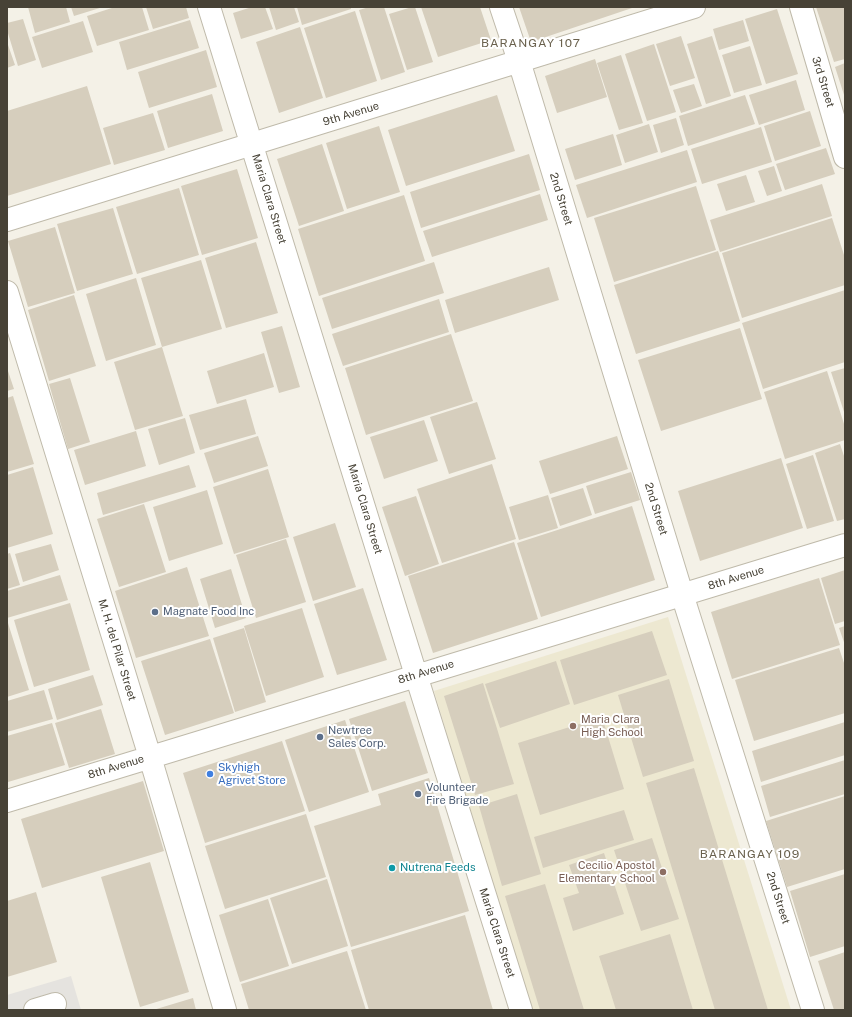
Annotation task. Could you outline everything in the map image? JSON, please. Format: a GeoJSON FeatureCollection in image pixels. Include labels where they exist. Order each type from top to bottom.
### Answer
{"type":"FeatureCollection","features":[{"type":"Feature","properties":{"kind":"street","name":"Maria Clara Street"},"geometry":{"type":"LineString","coordinates":[[209,7],[253,144],[416,675],[521,1010]]}},
{"type":"Feature","properties":{"kind":"street","name":"2nd Street"},"geometry":{"type":"LineString","coordinates":[[501,7],[682,594],[813,1010]]}},
{"type":"Feature","properties":{"kind":"street","name":"9th Avenue"},"geometry":{"type":"LineString","coordinates":[[7,220],[694,7]]}},
{"type":"Feature","properties":{"kind":"street","name":"3rd Street"},"geometry":{"type":"LineString","coordinates":[[801,7],[845,157]]}},
{"type":"Feature","properties":{"kind":"street","name":"M. H. del Pilar Street"},"geometry":{"type":"LineString","coordinates":[[7,292],[150,757],[225,1010]]}},
{"type":"Feature","properties":{"kind":"street","name":"8th Avenue"},"geometry":{"type":"LineString","coordinates":[[7,801],[845,545]]}},
{"type":"Feature","properties":{"kind":"shaded area"},"geometry":{"type":"Polygon","coordinates":[[[668,617],[791,1010],[531,1010],[434,691],[668,617]]]}},
{"type":"Feature","properties":{"kind":"shaded area"},"geometry":{"type":"Polygon","coordinates":[[[71,976],[81,1010],[7,1010],[7,995],[71,976]]]}},
{"type":"Feature","properties":{"kind":"building"},"geometry":{"type":"Polygon","coordinates":[[[28,7],[66,7],[70,22],[35,33],[28,7]]]}},
{"type":"Feature","properties":{"kind":"building"},"geometry":{"type":"Polygon","coordinates":[[[71,7],[103,7],[74,16],[71,7]]]}},
{"type":"Feature","properties":{"kind":"building"},"geometry":{"type":"Polygon","coordinates":[[[115,7],[142,7],[149,30],[97,46],[87,16],[115,7]]]}},
{"type":"Feature","properties":{"kind":"building"},"geometry":{"type":"Polygon","coordinates":[[[146,7],[186,7],[189,18],[153,29],[146,7]]]}},
{"type":"Feature","properties":{"kind":"building"},"geometry":{"type":"Polygon","coordinates":[[[252,7],[265,7],[273,29],[241,39],[233,13],[252,7]]]}},
{"type":"Feature","properties":{"kind":"building"},"geometry":{"type":"Polygon","coordinates":[[[269,7],[294,7],[299,22],[276,30],[269,7]]]}},
{"type":"Feature","properties":{"kind":"building"},"geometry":{"type":"Polygon","coordinates":[[[297,7],[351,7],[351,9],[302,25],[297,7]]]}},
{"type":"Feature","properties":{"kind":"building"},"geometry":{"type":"Polygon","coordinates":[[[369,7],[384,7],[405,72],[381,80],[359,10],[369,7]]]}},
{"type":"Feature","properties":{"kind":"building"},"geometry":{"type":"Polygon","coordinates":[[[415,7],[433,62],[407,70],[389,14],[415,7]]]}},
{"type":"Feature","properties":{"kind":"building"},"geometry":{"type":"Polygon","coordinates":[[[421,7],[480,7],[491,40],[438,57],[421,7]]]}},
{"type":"Feature","properties":{"kind":"building"},"geometry":{"type":"Polygon","coordinates":[[[519,7],[635,7],[531,42],[519,7]]]}},
{"type":"Feature","properties":{"kind":"building"},"geometry":{"type":"Polygon","coordinates":[[[816,7],[845,7],[845,59],[834,62],[816,7]]]}},
{"type":"Feature","properties":{"kind":"building"},"geometry":{"type":"Polygon","coordinates":[[[777,9],[798,74],[766,84],[745,19],[777,9]]]}},
{"type":"Feature","properties":{"kind":"building"},"geometry":{"type":"Polygon","coordinates":[[[355,11],[377,81],[326,98],[304,28],[355,11]]]}},
{"type":"Feature","properties":{"kind":"building"},"geometry":{"type":"Polygon","coordinates":[[[23,19],[36,60],[18,66],[7,30],[7,23],[23,19]]]}},
{"type":"Feature","properties":{"kind":"building"},"geometry":{"type":"Polygon","coordinates":[[[190,20],[199,48],[127,70],[119,42],[190,20]]]}},
{"type":"Feature","properties":{"kind":"building"},"geometry":{"type":"Polygon","coordinates":[[[743,20],[749,41],[719,50],[713,29],[743,20]]]}},
{"type":"Feature","properties":{"kind":"building"},"geometry":{"type":"Polygon","coordinates":[[[83,21],[93,52],[42,68],[32,37],[83,21]]]}},
{"type":"Feature","properties":{"kind":"building"},"geometry":{"type":"Polygon","coordinates":[[[300,27],[323,98],[279,113],[256,42],[300,27]]]}},
{"type":"Feature","properties":{"kind":"building"},"geometry":{"type":"Polygon","coordinates":[[[681,36],[695,78],[670,86],[656,44],[681,36]]]}},
{"type":"Feature","properties":{"kind":"building"},"geometry":{"type":"Polygon","coordinates":[[[712,36],[731,96],[706,104],[687,44],[712,36]]]}},
{"type":"Feature","properties":{"kind":"building"},"geometry":{"type":"Polygon","coordinates":[[[7,42],[15,65],[7,68],[7,42]]]}},
{"type":"Feature","properties":{"kind":"building"},"geometry":{"type":"Polygon","coordinates":[[[654,44],[676,112],[647,121],[625,54],[654,44]]]}},
{"type":"Feature","properties":{"kind":"building"},"geometry":{"type":"Polygon","coordinates":[[[750,46],[762,85],[734,93],[722,55],[750,46]]]}},
{"type":"Feature","properties":{"kind":"building"},"geometry":{"type":"Polygon","coordinates":[[[206,50],[217,87],[149,108],[138,72],[206,50]]]}},
{"type":"Feature","properties":{"kind":"building"},"geometry":{"type":"Polygon","coordinates":[[[621,55],[643,123],[619,130],[597,63],[621,55]]]}},
{"type":"Feature","properties":{"kind":"building"},"geometry":{"type":"Polygon","coordinates":[[[595,59],[607,97],[557,113],[545,76],[595,59]]]}},
{"type":"Feature","properties":{"kind":"building"},"geometry":{"type":"Polygon","coordinates":[[[845,63],[845,98],[835,67],[845,63]]]}},
{"type":"Feature","properties":{"kind":"building"},"geometry":{"type":"Polygon","coordinates":[[[796,80],[805,110],[759,125],[749,95],[796,80]]]}},
{"type":"Feature","properties":{"kind":"building"},"geometry":{"type":"Polygon","coordinates":[[[694,84],[702,106],[681,113],[673,90],[694,84]]]}},
{"type":"Feature","properties":{"kind":"building"},"geometry":{"type":"Polygon","coordinates":[[[87,86],[111,164],[7,196],[7,111],[87,86]]]}},
{"type":"Feature","properties":{"kind":"building"},"geometry":{"type":"Polygon","coordinates":[[[212,94],[223,131],[168,148],[157,111],[212,94]]]}},
{"type":"Feature","properties":{"kind":"building"},"geometry":{"type":"Polygon","coordinates":[[[497,95],[515,151],[406,186],[388,130],[497,95]]]}},
{"type":"Feature","properties":{"kind":"building"},"geometry":{"type":"Polygon","coordinates":[[[745,95],[755,124],[688,146],[679,116],[745,95]]]}},
{"type":"Feature","properties":{"kind":"building"},"geometry":{"type":"Polygon","coordinates":[[[810,111],[821,146],[775,161],[764,126],[810,111]]]}},
{"type":"Feature","properties":{"kind":"building"},"geometry":{"type":"Polygon","coordinates":[[[153,113],[165,150],[114,165],[103,128],[153,113]]]}},
{"type":"Feature","properties":{"kind":"building"},"geometry":{"type":"Polygon","coordinates":[[[676,118],[684,145],[661,153],[653,125],[676,118]]]}},
{"type":"Feature","properties":{"kind":"building"},"geometry":{"type":"Polygon","coordinates":[[[649,124],[658,152],[625,163],[616,135],[649,124]]]}},
{"type":"Feature","properties":{"kind":"building"},"geometry":{"type":"Polygon","coordinates":[[[379,126],[400,192],[347,209],[326,143],[379,126]]]}},
{"type":"Feature","properties":{"kind":"building"},"geometry":{"type":"Polygon","coordinates":[[[761,127],[772,162],[702,184],[691,149],[761,127]]]}},
{"type":"Feature","properties":{"kind":"building"},"geometry":{"type":"Polygon","coordinates":[[[613,134],[622,165],[575,180],[565,149],[613,134]]]}},
{"type":"Feature","properties":{"kind":"building"},"geometry":{"type":"Polygon","coordinates":[[[322,144],[344,211],[299,226],[277,159],[322,144]]]}},
{"type":"Feature","properties":{"kind":"building"},"geometry":{"type":"Polygon","coordinates":[[[826,148],[835,174],[785,190],[776,164],[826,148]]]}},
{"type":"Feature","properties":{"kind":"building"},"geometry":{"type":"Polygon","coordinates":[[[687,150],[697,182],[587,218],[576,185],[687,150]]]}},
{"type":"Feature","properties":{"kind":"building"},"geometry":{"type":"Polygon","coordinates":[[[529,154],[540,190],[421,228],[410,192],[529,154]]]}},
{"type":"Feature","properties":{"kind":"building"},"geometry":{"type":"Polygon","coordinates":[[[774,166],[782,191],[767,196],[758,171],[774,166]]]}},
{"type":"Feature","properties":{"kind":"building"},"geometry":{"type":"Polygon","coordinates":[[[237,169],[258,238],[202,255],[181,186],[237,169]]]}},
{"type":"Feature","properties":{"kind":"building"},"geometry":{"type":"Polygon","coordinates":[[[746,175],[755,202],[726,211],[717,184],[746,175]]]}},
{"type":"Feature","properties":{"kind":"building"},"geometry":{"type":"Polygon","coordinates":[[[822,184],[832,216],[720,252],[710,220],[822,184]]]}},
{"type":"Feature","properties":{"kind":"building"},"geometry":{"type":"Polygon","coordinates":[[[696,186],[716,250],[614,282],[594,218],[696,186]]]}},
{"type":"Feature","properties":{"kind":"building"},"geometry":{"type":"Polygon","coordinates":[[[179,188],[199,255],[137,274],[116,207],[179,188]]]}},
{"type":"Feature","properties":{"kind":"building"},"geometry":{"type":"Polygon","coordinates":[[[540,194],[548,220],[432,257],[423,231],[540,194]]]}},
{"type":"Feature","properties":{"kind":"building"},"geometry":{"type":"Polygon","coordinates":[[[404,195],[425,261],[319,296],[298,229],[404,195]]]}},
{"type":"Feature","properties":{"kind":"building"},"geometry":{"type":"Polygon","coordinates":[[[113,208],[133,274],[77,291],[57,224],[113,208]]]}},
{"type":"Feature","properties":{"kind":"building"},"geometry":{"type":"Polygon","coordinates":[[[832,218],[845,258],[845,285],[742,318],[722,253],[832,218]]]}},
{"type":"Feature","properties":{"kind":"building"},"geometry":{"type":"Polygon","coordinates":[[[55,227],[75,293],[28,307],[8,241],[55,227]]]}},
{"type":"Feature","properties":{"kind":"building"},"geometry":{"type":"Polygon","coordinates":[[[256,242],[278,313],[226,328],[205,258],[256,242]]]}},
{"type":"Feature","properties":{"kind":"building"},"geometry":{"type":"Polygon","coordinates":[[[718,251],[740,321],[636,354],[614,285],[718,251]]]}},
{"type":"Feature","properties":{"kind":"building"},"geometry":{"type":"Polygon","coordinates":[[[201,260],[222,329],[162,347],[141,278],[201,260]]]}},
{"type":"Feature","properties":{"kind":"building"},"geometry":{"type":"Polygon","coordinates":[[[434,262],[444,293],[332,329],[322,298],[434,262]]]}},
{"type":"Feature","properties":{"kind":"building"},"geometry":{"type":"Polygon","coordinates":[[[549,267],[559,300],[455,333],[445,300],[549,267]]]}},
{"type":"Feature","properties":{"kind":"building"},"geometry":{"type":"Polygon","coordinates":[[[136,278],[156,345],[106,361],[86,294],[136,278]]]}},
{"type":"Feature","properties":{"kind":"building"},"geometry":{"type":"Polygon","coordinates":[[[845,290],[845,362],[763,389],[742,323],[845,290]]]}},
{"type":"Feature","properties":{"kind":"building"},"geometry":{"type":"Polygon","coordinates":[[[74,295],[96,366],[49,381],[28,310],[74,295]]]}},
{"type":"Feature","properties":{"kind":"building"},"geometry":{"type":"Polygon","coordinates":[[[439,299],[449,332],[343,366],[332,334],[439,299]]]}},
{"type":"Feature","properties":{"kind":"building"},"geometry":{"type":"Polygon","coordinates":[[[282,326],[300,387],[279,393],[261,332],[282,326]]]}},
{"type":"Feature","properties":{"kind":"building"},"geometry":{"type":"Polygon","coordinates":[[[740,328],[762,399],[661,431],[638,360],[740,328]]]}},
{"type":"Feature","properties":{"kind":"building"},"geometry":{"type":"Polygon","coordinates":[[[451,334],[473,401],[366,435],[345,368],[451,334]]]}},
{"type":"Feature","properties":{"kind":"building"},"geometry":{"type":"Polygon","coordinates":[[[162,347],[183,416],[135,430],[114,362],[162,347]]]}},
{"type":"Feature","properties":{"kind":"building"},"geometry":{"type":"Polygon","coordinates":[[[264,353],[274,387],[217,404],[207,371],[264,353]]]}},
{"type":"Feature","properties":{"kind":"building"},"geometry":{"type":"Polygon","coordinates":[[[7,368],[14,389],[7,391],[7,368]]]}},
{"type":"Feature","properties":{"kind":"building"},"geometry":{"type":"Polygon","coordinates":[[[845,368],[845,415],[831,372],[845,368]]]}},
{"type":"Feature","properties":{"kind":"building"},"geometry":{"type":"Polygon","coordinates":[[[827,371],[845,427],[845,440],[785,459],[764,392],[827,371]]]}},
{"type":"Feature","properties":{"kind":"building"},"geometry":{"type":"Polygon","coordinates":[[[70,378],[90,442],[68,449],[49,384],[70,378]]]}},
{"type":"Feature","properties":{"kind":"building"},"geometry":{"type":"Polygon","coordinates":[[[13,396],[34,464],[7,472],[7,398],[13,396]]]}},
{"type":"Feature","properties":{"kind":"building"},"geometry":{"type":"Polygon","coordinates":[[[246,399],[256,434],[200,450],[189,415],[246,399]]]}},
{"type":"Feature","properties":{"kind":"building"},"geometry":{"type":"Polygon","coordinates":[[[477,402],[496,459],[449,474],[430,417],[477,402]]]}},
{"type":"Feature","properties":{"kind":"building"},"geometry":{"type":"Polygon","coordinates":[[[185,418],[195,453],[159,465],[148,429],[185,418]]]}},
{"type":"Feature","properties":{"kind":"building"},"geometry":{"type":"Polygon","coordinates":[[[424,420],[438,461],[384,479],[370,437],[424,420]]]}},
{"type":"Feature","properties":{"kind":"building"},"geometry":{"type":"Polygon","coordinates":[[[136,431],[146,466],[85,485],[74,450],[136,431]]]}},
{"type":"Feature","properties":{"kind":"building"},"geometry":{"type":"Polygon","coordinates":[[[258,436],[268,466],[214,483],[204,453],[258,436]]]}},
{"type":"Feature","properties":{"kind":"building"},"geometry":{"type":"Polygon","coordinates":[[[617,436],[628,469],[550,494],[539,461],[617,436]]]}},
{"type":"Feature","properties":{"kind":"building"},"geometry":{"type":"Polygon","coordinates":[[[840,444],[845,459],[845,519],[837,521],[815,453],[840,444]]]}},
{"type":"Feature","properties":{"kind":"building"},"geometry":{"type":"Polygon","coordinates":[[[813,455],[834,521],[807,529],[786,464],[813,455]]]}},
{"type":"Feature","properties":{"kind":"building"},"geometry":{"type":"Polygon","coordinates":[[[781,458],[803,528],[700,561],[678,491],[781,458]]]}},
{"type":"Feature","properties":{"kind":"building"},"geometry":{"type":"Polygon","coordinates":[[[492,464],[516,539],[442,563],[417,489],[492,464]]]}},
{"type":"Feature","properties":{"kind":"building"},"geometry":{"type":"Polygon","coordinates":[[[189,465],[196,487],[103,515],[97,493],[189,465]]]}},
{"type":"Feature","properties":{"kind":"building"},"geometry":{"type":"Polygon","coordinates":[[[33,467],[53,534],[7,548],[7,475],[33,467]]]}},
{"type":"Feature","properties":{"kind":"building"},"geometry":{"type":"Polygon","coordinates":[[[268,469],[289,537],[234,554],[213,487],[268,469]]]}},
{"type":"Feature","properties":{"kind":"building"},"geometry":{"type":"Polygon","coordinates":[[[631,472],[640,500],[595,514],[586,486],[631,472]]]}},
{"type":"Feature","properties":{"kind":"building"},"geometry":{"type":"Polygon","coordinates":[[[583,488],[592,515],[560,526],[551,498],[583,488]]]}},
{"type":"Feature","properties":{"kind":"building"},"geometry":{"type":"Polygon","coordinates":[[[207,490],[223,544],[169,561],[153,507],[207,490]]]}},
{"type":"Feature","properties":{"kind":"building"},"geometry":{"type":"Polygon","coordinates":[[[548,495],[558,528],[519,540],[509,507],[548,495]]]}},
{"type":"Feature","properties":{"kind":"building"},"geometry":{"type":"Polygon","coordinates":[[[416,496],[439,564],[405,576],[382,507],[416,496]]]}},
{"type":"Feature","properties":{"kind":"building"},"geometry":{"type":"Polygon","coordinates":[[[144,504],[166,572],[119,587],[97,519],[144,504]]]}},
{"type":"Feature","properties":{"kind":"building"},"geometry":{"type":"Polygon","coordinates":[[[632,506],[655,580],[541,617],[517,543],[632,506]]]}},
{"type":"Feature","properties":{"kind":"building"},"geometry":{"type":"Polygon","coordinates":[[[335,523],[356,587],[313,601],[293,537],[335,523]]]}},
{"type":"Feature","properties":{"kind":"building"},"geometry":{"type":"Polygon","coordinates":[[[286,539],[306,602],[256,618],[236,555],[286,539]]]}},
{"type":"Feature","properties":{"kind":"building"},"geometry":{"type":"Polygon","coordinates":[[[514,542],[538,619],[433,653],[408,576],[514,542]]]}},
{"type":"Feature","properties":{"kind":"building"},"geometry":{"type":"Polygon","coordinates":[[[51,544],[59,570],[23,582],[15,554],[51,544]]]}},
{"type":"Feature","properties":{"kind":"building"},"geometry":{"type":"Polygon","coordinates":[[[10,553],[20,585],[7,589],[7,554],[10,553]]]}},
{"type":"Feature","properties":{"kind":"building"},"geometry":{"type":"Polygon","coordinates":[[[187,567],[209,636],[136,658],[115,591],[187,567]]]}},
{"type":"Feature","properties":{"kind":"building"},"geometry":{"type":"Polygon","coordinates":[[[231,569],[246,618],[215,628],[200,579],[231,569]]]}},
{"type":"Feature","properties":{"kind":"building"},"geometry":{"type":"Polygon","coordinates":[[[845,570],[845,621],[835,624],[821,578],[845,570]]]}},
{"type":"Feature","properties":{"kind":"building"},"geometry":{"type":"Polygon","coordinates":[[[60,575],[68,600],[7,618],[7,591],[60,575]]]}},
{"type":"Feature","properties":{"kind":"building"},"geometry":{"type":"Polygon","coordinates":[[[819,578],[840,645],[732,679],[711,612],[819,578]]]}},
{"type":"Feature","properties":{"kind":"building"},"geometry":{"type":"Polygon","coordinates":[[[363,588],[387,660],[337,675],[314,604],[363,588]]]}},
{"type":"Feature","properties":{"kind":"building"},"geometry":{"type":"Polygon","coordinates":[[[70,603],[90,670],[34,687],[14,620],[70,603]]]}},
{"type":"Feature","properties":{"kind":"building"},"geometry":{"type":"Polygon","coordinates":[[[302,608],[324,677],[266,696],[244,626],[302,608]]]}},
{"type":"Feature","properties":{"kind":"building"},"geometry":{"type":"Polygon","coordinates":[[[8,623],[29,690],[7,697],[7,624],[8,623]]]}},
{"type":"Feature","properties":{"kind":"building"},"geometry":{"type":"Polygon","coordinates":[[[845,626],[845,645],[839,628],[845,626]]]}},
{"type":"Feature","properties":{"kind":"building"},"geometry":{"type":"Polygon","coordinates":[[[244,628],[266,702],[235,712],[213,638],[244,628]]]}},
{"type":"Feature","properties":{"kind":"building"},"geometry":{"type":"Polygon","coordinates":[[[652,631],[667,675],[574,705],[560,660],[652,631]]]}},
{"type":"Feature","properties":{"kind":"building"},"geometry":{"type":"Polygon","coordinates":[[[210,639],[234,713],[165,735],[141,661],[210,639]]]}},
{"type":"Feature","properties":{"kind":"building"},"geometry":{"type":"Polygon","coordinates":[[[839,648],[845,666],[845,713],[754,741],[735,680],[839,648]]]}},
{"type":"Feature","properties":{"kind":"building"},"geometry":{"type":"Polygon","coordinates":[[[556,661],[570,704],[500,728],[485,684],[556,661]]]}},
{"type":"Feature","properties":{"kind":"building"},"geometry":{"type":"Polygon","coordinates":[[[93,675],[103,705],[57,720],[48,689],[93,675]]]}},
{"type":"Feature","properties":{"kind":"building"},"geometry":{"type":"Polygon","coordinates":[[[669,679],[694,761],[643,777],[618,695],[669,679]]]}},
{"type":"Feature","properties":{"kind":"building"},"geometry":{"type":"Polygon","coordinates":[[[483,683],[514,784],[475,795],[444,696],[483,683]]]}},
{"type":"Feature","properties":{"kind":"building"},"geometry":{"type":"Polygon","coordinates":[[[44,690],[53,719],[7,732],[7,701],[44,690]]]}},
{"type":"Feature","properties":{"kind":"building"},"geometry":{"type":"Polygon","coordinates":[[[405,701],[428,773],[372,791],[349,719],[405,701]]]}},
{"type":"Feature","properties":{"kind":"building"},"geometry":{"type":"Polygon","coordinates":[[[101,709],[115,754],[69,768],[55,723],[101,709]]]}},
{"type":"Feature","properties":{"kind":"building"},"geometry":{"type":"Polygon","coordinates":[[[602,717],[624,789],[540,815],[518,743],[602,717]]]}},
{"type":"Feature","properties":{"kind":"building"},"geometry":{"type":"Polygon","coordinates":[[[345,720],[369,792],[309,812],[285,740],[345,720]]]}},
{"type":"Feature","properties":{"kind":"building"},"geometry":{"type":"Polygon","coordinates":[[[845,722],[845,755],[761,782],[752,751],[845,722]]]}},
{"type":"Feature","properties":{"kind":"building"},"geometry":{"type":"Polygon","coordinates":[[[52,723],[65,765],[8,782],[7,736],[52,723]]]}},
{"type":"Feature","properties":{"kind":"building"},"geometry":{"type":"Polygon","coordinates":[[[282,741],[305,811],[205,843],[183,773],[282,741]]]}},
{"type":"Feature","properties":{"kind":"building"},"geometry":{"type":"Polygon","coordinates":[[[845,760],[845,794],[770,817],[761,786],[845,760]]]}},
{"type":"Feature","properties":{"kind":"building"},"geometry":{"type":"Polygon","coordinates":[[[694,768],[768,1010],[715,1010],[646,783],[694,768]]]}},
{"type":"Feature","properties":{"kind":"building","name":"Nutrena Feeds"},"geometry":{"type":"Polygon","coordinates":[[[429,778],[469,911],[351,947],[314,826],[381,805],[378,794],[429,778]]]}},
{"type":"Feature","properties":{"kind":"building"},"geometry":{"type":"Polygon","coordinates":[[[143,781],[164,851],[42,888],[21,819],[143,781]]]}},
{"type":"Feature","properties":{"kind":"building"},"geometry":{"type":"Polygon","coordinates":[[[517,794],[541,874],[502,886],[479,806],[517,794]]]}},
{"type":"Feature","properties":{"kind":"building"},"geometry":{"type":"Polygon","coordinates":[[[845,796],[845,869],[787,887],[766,821],[845,796]]]}},
{"type":"Feature","properties":{"kind":"building"},"geometry":{"type":"Polygon","coordinates":[[[624,810],[634,840],[543,868],[534,837],[624,810]]]}},
{"type":"Feature","properties":{"kind":"building"},"geometry":{"type":"Polygon","coordinates":[[[306,814],[326,877],[225,909],[205,846],[306,814]]]}},
{"type":"Feature","properties":{"kind":"building"},"geometry":{"type":"Polygon","coordinates":[[[652,838],[679,919],[641,931],[614,850],[652,838]]]}},
{"type":"Feature","properties":{"kind":"building"},"geometry":{"type":"Polygon","coordinates":[[[604,853],[624,914],[573,931],[563,898],[579,893],[569,865],[604,853]]]}},
{"type":"Feature","properties":{"kind":"building"},"geometry":{"type":"Polygon","coordinates":[[[150,862],[189,992],[140,1007],[101,877],[150,862]]]}},
{"type":"Feature","properties":{"kind":"building"},"geometry":{"type":"Polygon","coordinates":[[[845,874],[845,946],[810,957],[790,891],[845,874]]]}},
{"type":"Feature","properties":{"kind":"building"},"geometry":{"type":"Polygon","coordinates":[[[327,879],[348,946],[292,964],[270,898],[327,879]]]}},
{"type":"Feature","properties":{"kind":"building"},"geometry":{"type":"Polygon","coordinates":[[[545,884],[584,1010],[540,1010],[505,896],[545,884]]]}},
{"type":"Feature","properties":{"kind":"building"},"geometry":{"type":"Polygon","coordinates":[[[36,892],[57,962],[7,977],[7,901],[36,892]]]}},
{"type":"Feature","properties":{"kind":"building"},"geometry":{"type":"Polygon","coordinates":[[[268,899],[289,966],[240,982],[219,915],[268,899]]]}},
{"type":"Feature","properties":{"kind":"building"},"geometry":{"type":"Polygon","coordinates":[[[465,915],[493,1010],[369,1010],[351,950],[465,915]]]}},
{"type":"Feature","properties":{"kind":"building"},"geometry":{"type":"Polygon","coordinates":[[[670,934],[693,1010],[616,1010],[599,956],[670,934]]]}},
{"type":"Feature","properties":{"kind":"building"},"geometry":{"type":"Polygon","coordinates":[[[347,951],[366,1010],[249,1010],[241,984],[347,951]]]}},
{"type":"Feature","properties":{"kind":"building"},"geometry":{"type":"Polygon","coordinates":[[[845,952],[845,1010],[834,1010],[818,961],[845,952]]]}},
{"type":"Feature","properties":{"kind":"building"},"geometry":{"type":"Polygon","coordinates":[[[193,998],[196,1010],[153,1010],[193,998]]]}},
{"type":"Feature","properties":{"kind":"place","name":"Magnate Food Inc"},"geometry":{"type":"Point","coordinates":[155,612]}},
{"type":"Feature","properties":{"kind":"place","name":"Maria Clara High School"},"geometry":{"type":"Point","coordinates":[573,726]}},
{"type":"Feature","properties":{"kind":"place","name":"Newtree Sales Corp."},"geometry":{"type":"Point","coordinates":[320,737]}},
{"type":"Feature","properties":{"kind":"place","name":"Skyhigh Agrivet Store"},"geometry":{"type":"Point","coordinates":[210,774]}},
{"type":"Feature","properties":{"kind":"place","name":"Volunteer Fire Brigade"},"geometry":{"type":"Point","coordinates":[418,794]}},
{"type":"Feature","properties":{"kind":"place","name":"Nutrena Feeds"},"geometry":{"type":"Point","coordinates":[392,868]}},
{"type":"Feature","properties":{"kind":"place","name":"Cecilio Apostol Elementary School"},"geometry":{"type":"Point","coordinates":[663,872]}},
{"type":"Feature","properties":{"kind":"district","name":"BARANGAY 107"},"geometry":{"type":"Point","coordinates":[531,43]}},
{"type":"Feature","properties":{"kind":"district","name":"BARANGAY 109"},"geometry":{"type":"Point","coordinates":[750,854]}}]}
